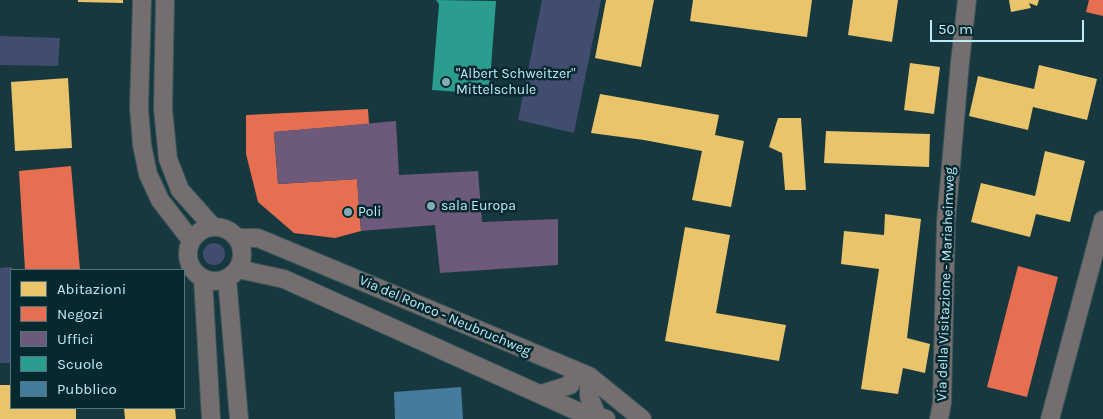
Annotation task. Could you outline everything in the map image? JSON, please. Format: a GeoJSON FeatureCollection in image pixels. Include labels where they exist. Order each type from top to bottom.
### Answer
{"type":"FeatureCollection","features":[{"type":"Feature","properties":{"kind":"street"},"geometry":{"type":"LineString","coordinates":[[142,0],[139,108],[142,145],[148,174],[160,200],[191,240]]}},
{"type":"Feature","properties":{"kind":"street"},"geometry":{"type":"LineString","coordinates":[[165,0],[164,110],[168,159],[180,190],[213,227]]}},
{"type":"Feature","properties":{"kind":"street","name":"Via della Visitazione - Mariaheimweg"},"geometry":{"type":"LineString","coordinates":[[939,419],[942,403],[946,222],[967,0]]}},
{"type":"Feature","properties":{"kind":"street"},"geometry":{"type":"LineString","coordinates":[[1050,419],[1103,220]]}},
{"type":"Feature","properties":{"kind":"street"},"geometry":{"type":"LineString","coordinates":[[239,419],[233,273],[242,252],[236,238],[227,230],[213,227],[200,231],[191,240],[188,254],[192,268],[203,278],[214,281],[233,273],[284,279],[577,411],[601,418]]}},
{"type":"Feature","properties":{"kind":"street","name":"Via del Ronco - Neubruchweg"},"geometry":{"type":"LineString","coordinates":[[236,238],[258,238],[583,374],[642,419]]}},
{"type":"Feature","properties":{"kind":"street"},"geometry":{"type":"LineString","coordinates":[[203,278],[212,419]]}},
{"type":"Feature","properties":{"kind":"street"},"geometry":{"type":"LineString","coordinates":[[541,394],[570,384],[583,374],[590,396],[601,418]]}},
{"type":"Feature","properties":{"kind":"street"},"geometry":{"type":"LineString","coordinates":[[1054,400],[1060,419]]}},
{"type":"Feature","properties":{"kind":"shaded area"},"geometry":{"type":"Polygon","coordinates":[[[542,0],[601,0],[574,133],[518,120],[542,0]]]}},
{"type":"Feature","properties":{"kind":"shaded area"},"geometry":{"type":"Polygon","coordinates":[[[0,36],[60,38],[58,66],[0,65],[0,36]]]}},
{"type":"Feature","properties":{"kind":"shaded area"},"geometry":{"type":"Polygon","coordinates":[[[214,243],[222,246],[225,254],[222,262],[214,265],[206,262],[203,254],[206,246],[214,243]]]}},
{"type":"Feature","properties":{"kind":"shaded area"},"geometry":{"type":"Polygon","coordinates":[[[12,267],[10,269],[10,363],[0,363],[0,268],[12,267]]]}},
{"type":"Feature","properties":{"kind":"building: Abitazioni"},"geometry":{"type":"Polygon","coordinates":[[[78,0],[123,0],[123,3],[78,2],[78,0]]]}},
{"type":"Feature","properties":{"kind":"building: Abitazioni"},"geometry":{"type":"Polygon","coordinates":[[[606,0],[654,0],[641,67],[595,58],[606,0]]]}},
{"type":"Feature","properties":{"kind":"building: Abitazioni"},"geometry":{"type":"Polygon","coordinates":[[[693,0],[812,0],[807,37],[690,21],[693,0]]]}},
{"type":"Feature","properties":{"kind":"building: Abitazioni"},"geometry":{"type":"Polygon","coordinates":[[[853,0],[898,0],[892,42],[848,35],[853,0]]]}},
{"type":"Feature","properties":{"kind":"building: Abitazioni"},"geometry":{"type":"Polygon","coordinates":[[[1009,0],[1039,0],[1037,6],[1029,3],[1031,8],[1011,12],[1009,0]]]}},
{"type":"Feature","properties":{"kind":"building: Abitazioni"},"geometry":{"type":"Polygon","coordinates":[[[910,63],[940,67],[934,114],[904,110],[910,63]]]}},
{"type":"Feature","properties":{"kind":"building: Abitazioni"},"geometry":{"type":"Polygon","coordinates":[[[1039,65],[1097,79],[1087,120],[1033,107],[1028,130],[969,116],[978,76],[1034,89],[1039,65]]]}},
{"type":"Feature","properties":{"kind":"building: Abitazioni"},"geometry":{"type":"Polygon","coordinates":[[[68,78],[72,148],[15,151],[11,82],[68,78]]]}},
{"type":"Feature","properties":{"kind":"building: Abitazioni"},"geometry":{"type":"Polygon","coordinates":[[[600,94],[719,115],[715,135],[744,141],[731,207],[692,200],[702,151],[644,140],[591,133],[600,94]]]}},
{"type":"Feature","properties":{"kind":"building: Abitazioni"},"geometry":{"type":"Polygon","coordinates":[[[778,118],[801,118],[806,190],[785,190],[782,153],[769,147],[778,118]]]}},
{"type":"Feature","properties":{"kind":"building: Abitazioni"},"geometry":{"type":"Polygon","coordinates":[[[826,131],[930,134],[929,167],[824,163],[826,131]]]}},
{"type":"Feature","properties":{"kind":"building: Abitazioni"},"geometry":{"type":"Polygon","coordinates":[[[1045,151],[1085,161],[1070,222],[1036,214],[1030,237],[971,222],[981,183],[1035,196],[1045,151]]]}},
{"type":"Feature","properties":{"kind":"building: Abitazioni"},"geometry":{"type":"Polygon","coordinates":[[[885,214],[921,219],[907,338],[930,344],[925,373],[903,368],[898,394],[861,389],[879,269],[841,264],[844,231],[884,235],[885,214]]]}},
{"type":"Feature","properties":{"kind":"building: Abitazioni"},"geometry":{"type":"Polygon","coordinates":[[[685,227],[730,235],[716,313],[786,325],[779,361],[665,341],[685,227]]]}},
{"type":"Feature","properties":{"kind":"building: Abitazioni"},"geometry":{"type":"Polygon","coordinates":[[[0,385],[10,385],[10,409],[76,409],[76,419],[0,419],[0,385]]]}},
{"type":"Feature","properties":{"kind":"building: Abitazioni"},"geometry":{"type":"Polygon","coordinates":[[[124,409],[175,409],[176,419],[125,419],[124,409]]]}},
{"type":"Feature","properties":{"kind":"building: Negozi"},"geometry":{"type":"Polygon","coordinates":[[[1089,0],[1103,0],[1103,16],[1086,12],[1089,0]]]}},
{"type":"Feature","properties":{"kind":"building: Negozi"},"geometry":{"type":"Polygon","coordinates":[[[368,109],[369,124],[274,132],[278,184],[357,179],[361,231],[335,238],[294,233],[258,202],[246,154],[246,115],[368,109]]]}},
{"type":"Feature","properties":{"kind":"building: Negozi"},"geometry":{"type":"Polygon","coordinates":[[[71,166],[80,269],[25,269],[19,171],[71,166]]]}},
{"type":"Feature","properties":{"kind":"building: Negozi"},"geometry":{"type":"Polygon","coordinates":[[[1018,266],[1058,277],[1027,397],[987,387],[1018,266]]]}},
{"type":"Feature","properties":{"kind":"building: Uffici"},"geometry":{"type":"Polygon","coordinates":[[[396,121],[399,175],[478,171],[482,222],[558,219],[558,265],[440,273],[435,225],[361,231],[357,179],[278,184],[274,132],[396,121]]]}},
{"type":"Feature","properties":{"kind":"building: Scuole"},"geometry":{"type":"Polygon","coordinates":[[[436,0],[496,1],[489,94],[432,90],[439,4],[436,0]]]}},
{"type":"Feature","properties":{"kind":"building: Pubblico"},"geometry":{"type":"Polygon","coordinates":[[[461,387],[463,419],[395,419],[394,392],[461,387]]]}},
{"type":"Feature","properties":{"kind":"place","name":"\"Albert Schweitzer\" Mittelschule"},"geometry":{"type":"Point","coordinates":[446,82]}},
{"type":"Feature","properties":{"kind":"place","name":"sala Europa"},"geometry":{"type":"Point","coordinates":[431,206]}},
{"type":"Feature","properties":{"kind":"place","name":"Poli"},"geometry":{"type":"Point","coordinates":[348,212]}}]}
